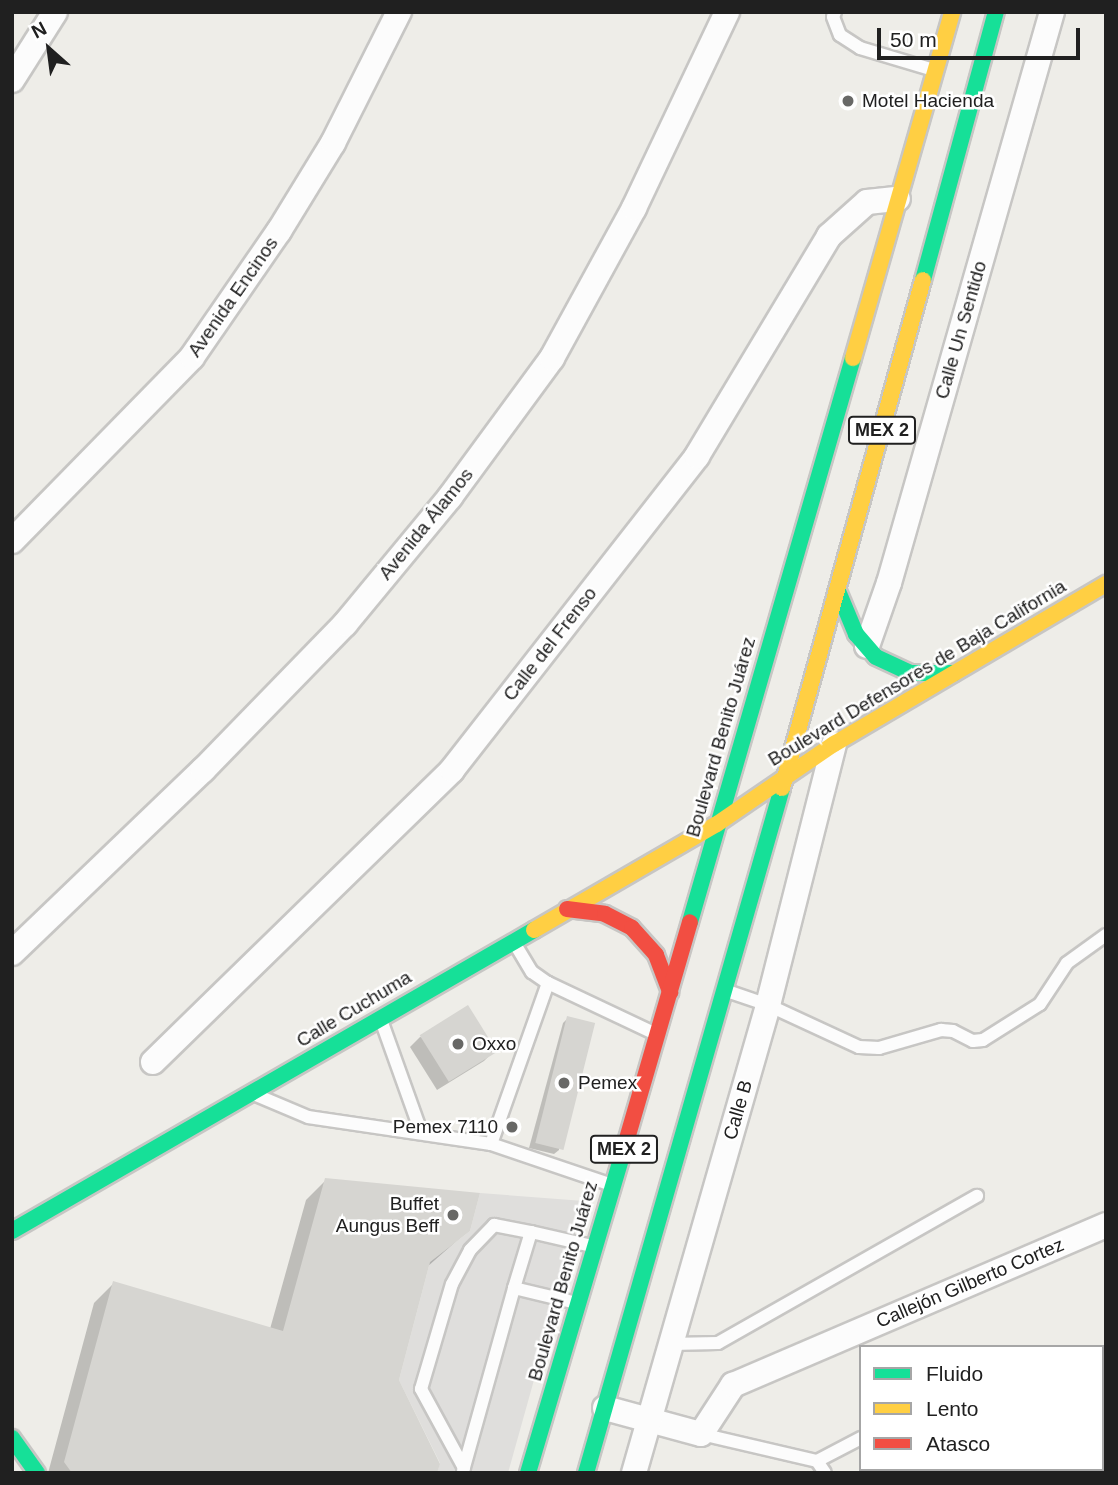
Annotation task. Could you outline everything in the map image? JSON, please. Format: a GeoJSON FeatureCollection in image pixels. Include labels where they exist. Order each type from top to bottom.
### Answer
{"type":"FeatureCollection","features":[{"type":"Feature","properties":{"kind":"main road","name":"Boulevard Benito Juárez"},"geometry":{"type":"LineString","coordinates":[[528,1473],[658,1035],[952,12]]}},
{"type":"Feature","properties":{"kind":"main road","name":"MEX 2"},"geometry":{"type":"LineString","coordinates":[[586,1473],[722,989],[838,591],[996,12]]}},
{"type":"Feature","properties":{"kind":"main road"},"geometry":{"type":"LineString","coordinates":[[788,580],[797,617]]}},
{"type":"Feature","properties":{"kind":"main road","name":"Boulevard Defensores de Baja California"},"geometry":{"type":"LineString","coordinates":[[717,824],[786,772],[1106,584]]}},
{"type":"Feature","properties":{"kind":"main road"},"geometry":{"type":"LineString","coordinates":[[838,591],[856,634],[876,657],[911,673],[954,673]]}},
{"type":"Feature","properties":{"kind":"main road"},"geometry":{"type":"LineString","coordinates":[[773,754],[786,772]]}},
{"type":"Feature","properties":{"kind":"main road","name":"Calle Cuchuma"},"geometry":{"type":"LineString","coordinates":[[12,1231],[254,1094],[380,1017],[717,824]]}},
{"type":"Feature","properties":{"kind":"main road"},"geometry":{"type":"LineString","coordinates":[[567,909],[605,914],[632,928],[656,955],[670,992]]}},
{"type":"Feature","properties":{"kind":"main road"},"geometry":{"type":"LineString","coordinates":[[12,1438],[37,1473]]}},
{"type":"Feature","properties":{"kind":"street"},"geometry":{"type":"LineString","coordinates":[[12,80],[55,12]]}},
{"type":"Feature","properties":{"kind":"street","name":"Avenida Encinos"},"geometry":{"type":"LineString","coordinates":[[12,541],[192,357],[279,231],[333,143],[399,12]]}},
{"type":"Feature","properties":{"kind":"street","name":"Avenida Álamos"},"geometry":{"type":"LineString","coordinates":[[12,953],[203,770],[345,624],[450,497],[552,358],[634,208],[727,12]]}},
{"type":"Feature","properties":{"kind":"street","name":"Calle Un Sentido"},"geometry":{"type":"LineString","coordinates":[[867,646],[889,583],[1052,12]]}},
{"type":"Feature","properties":{"kind":"street","name":"Calle del Frenso"},"geometry":{"type":"LineString","coordinates":[[153,1062],[452,770],[697,456],[829,236],[867,202],[898,199]]}},
{"type":"Feature","properties":{"kind":"street","name":"Calle B"},"geometry":{"type":"LineString","coordinates":[[634,1473],[768,1005],[834,744]]}},
{"type":"Feature","properties":{"kind":"street","name":"Callejón Gilberto Cortez"},"geometry":{"type":"LineString","coordinates":[[701,1434],[733,1385],[1106,1225]]}},
{"type":"Feature","properties":{"kind":"street"},"geometry":{"type":"LineString","coordinates":[[605,1408],[701,1434]]}},
{"type":"Feature","properties":{"kind":"lane"},"geometry":{"type":"LineString","coordinates":[[835,12],[833,17],[840,36],[860,48],[935,71]]}},
{"type":"Feature","properties":{"kind":"lane"},"geometry":{"type":"LineString","coordinates":[[722,989],[768,1005],[859,1046],[879,1048],[941,1030],[953,1031],[973,1041],[983,1040],[1040,1004],[1067,963],[1106,935]]}},
{"type":"Feature","properties":{"kind":"lane"},"geometry":{"type":"LineString","coordinates":[[513,941],[532,972],[548,983],[658,1035]]}},
{"type":"Feature","properties":{"kind":"lane"},"geometry":{"type":"LineString","coordinates":[[491,1144],[548,983]]}},
{"type":"Feature","properties":{"kind":"lane"},"geometry":{"type":"LineString","coordinates":[[380,1017],[421,1132]]}},
{"type":"Feature","properties":{"kind":"lane"},"geometry":{"type":"LineString","coordinates":[[254,1094],[308,1117],[491,1144],[613,1186]]}},
{"type":"Feature","properties":{"kind":"lane"},"geometry":{"type":"LineString","coordinates":[[670,1344],[718,1343],[977,1196]]}},
{"type":"Feature","properties":{"kind":"lane"},"geometry":{"type":"LineString","coordinates":[[463,1470],[421,1389],[452,1284],[470,1250],[494,1225],[594,1247]]}},
{"type":"Feature","properties":{"kind":"lane"},"geometry":{"type":"LineString","coordinates":[[463,1470],[531,1232]]}},
{"type":"Feature","properties":{"kind":"lane"},"geometry":{"type":"LineString","coordinates":[[514,1288],[578,1303]]}},
{"type":"Feature","properties":{"kind":"lane"},"geometry":{"type":"LineString","coordinates":[[701,1434],[817,1461],[859,1439]]}},
{"type":"Feature","properties":{"kind":"lane"},"geometry":{"type":"LineString","coordinates":[[817,1461],[825,1473]]}},
{"type":"Feature","properties":{"kind":"shaded area"},"geometry":{"type":"Polygon","coordinates":[[[480,1193],[584,1201],[508,1473],[437,1473],[440,1463],[399,1380],[430,1262],[470,1231],[480,1193]]]}},
{"type":"Feature","properties":{"kind":"building","name":"Oxxo"},"geometry":{"type":"Polygon","coordinates":[[[468,1005],[497,1052],[449,1082],[420,1035],[468,1005]]]}},
{"type":"Feature","properties":{"kind":"building","name":"Pemex"},"geometry":{"type":"Polygon","coordinates":[[[567,1016],[595,1023],[563,1150],[535,1143],[567,1016]]]}},
{"type":"Feature","properties":{"kind":"building"},"geometry":{"type":"Polygon","coordinates":[[[325,1178],[480,1193],[470,1231],[430,1262],[399,1380],[440,1464],[437,1473],[72,1473],[64,1462],[113,1281],[283,1331],[325,1178]]]}},
{"type":"Feature","properties":{"kind":"traffic: fast"},"geometry":{"type":"LineString","coordinates":[[923,280],[996,12]]}},
{"type":"Feature","properties":{"kind":"traffic: fast"},"geometry":{"type":"LineString","coordinates":[[690,922],[853,358]]}},
{"type":"Feature","properties":{"kind":"traffic: fast"},"geometry":{"type":"LineString","coordinates":[[838,591],[856,634],[876,657],[911,673],[954,673]]}},
{"type":"Feature","properties":{"kind":"traffic: fast"},"geometry":{"type":"LineString","coordinates":[[586,1473],[782,788]]}},
{"type":"Feature","properties":{"kind":"traffic: fast"},"geometry":{"type":"LineString","coordinates":[[12,1231],[534,930]]}},
{"type":"Feature","properties":{"kind":"traffic: fast"},"geometry":{"type":"LineString","coordinates":[[528,1473],[624,1149]]}},
{"type":"Feature","properties":{"kind":"traffic: fast"},"geometry":{"type":"LineString","coordinates":[[12,1438],[37,1473]]}},
{"type":"Feature","properties":{"kind":"traffic: slow"},"geometry":{"type":"LineString","coordinates":[[853,358],[952,12]]}},
{"type":"Feature","properties":{"kind":"traffic: slow"},"geometry":{"type":"LineString","coordinates":[[782,788],[923,280]]}},
{"type":"Feature","properties":{"kind":"traffic: slow"},"geometry":{"type":"LineString","coordinates":[[534,930],[717,824],[834,744],[1106,584]]}},
{"type":"Feature","properties":{"kind":"traffic: jam"},"geometry":{"type":"LineString","coordinates":[[567,909],[605,914],[632,928],[656,955],[670,992]]}},
{"type":"Feature","properties":{"kind":"traffic: jam"},"geometry":{"type":"LineString","coordinates":[[624,1149],[690,922]]}},
{"type":"Feature","properties":{"kind":"place","name":"Motel Hacienda"},"geometry":{"type":"Point","coordinates":[848,101]}},
{"type":"Feature","properties":{"kind":"place","name":"Oxxo"},"geometry":{"type":"Point","coordinates":[458,1044]}},
{"type":"Feature","properties":{"kind":"place","name":"Pemex"},"geometry":{"type":"Point","coordinates":[564,1083]}},
{"type":"Feature","properties":{"kind":"place","name":"Pemex 7110"},"geometry":{"type":"Point","coordinates":[512,1127]}},
{"type":"Feature","properties":{"kind":"place","name":"Buffet Aungus Beff"},"geometry":{"type":"Point","coordinates":[453,1215]}}]}
